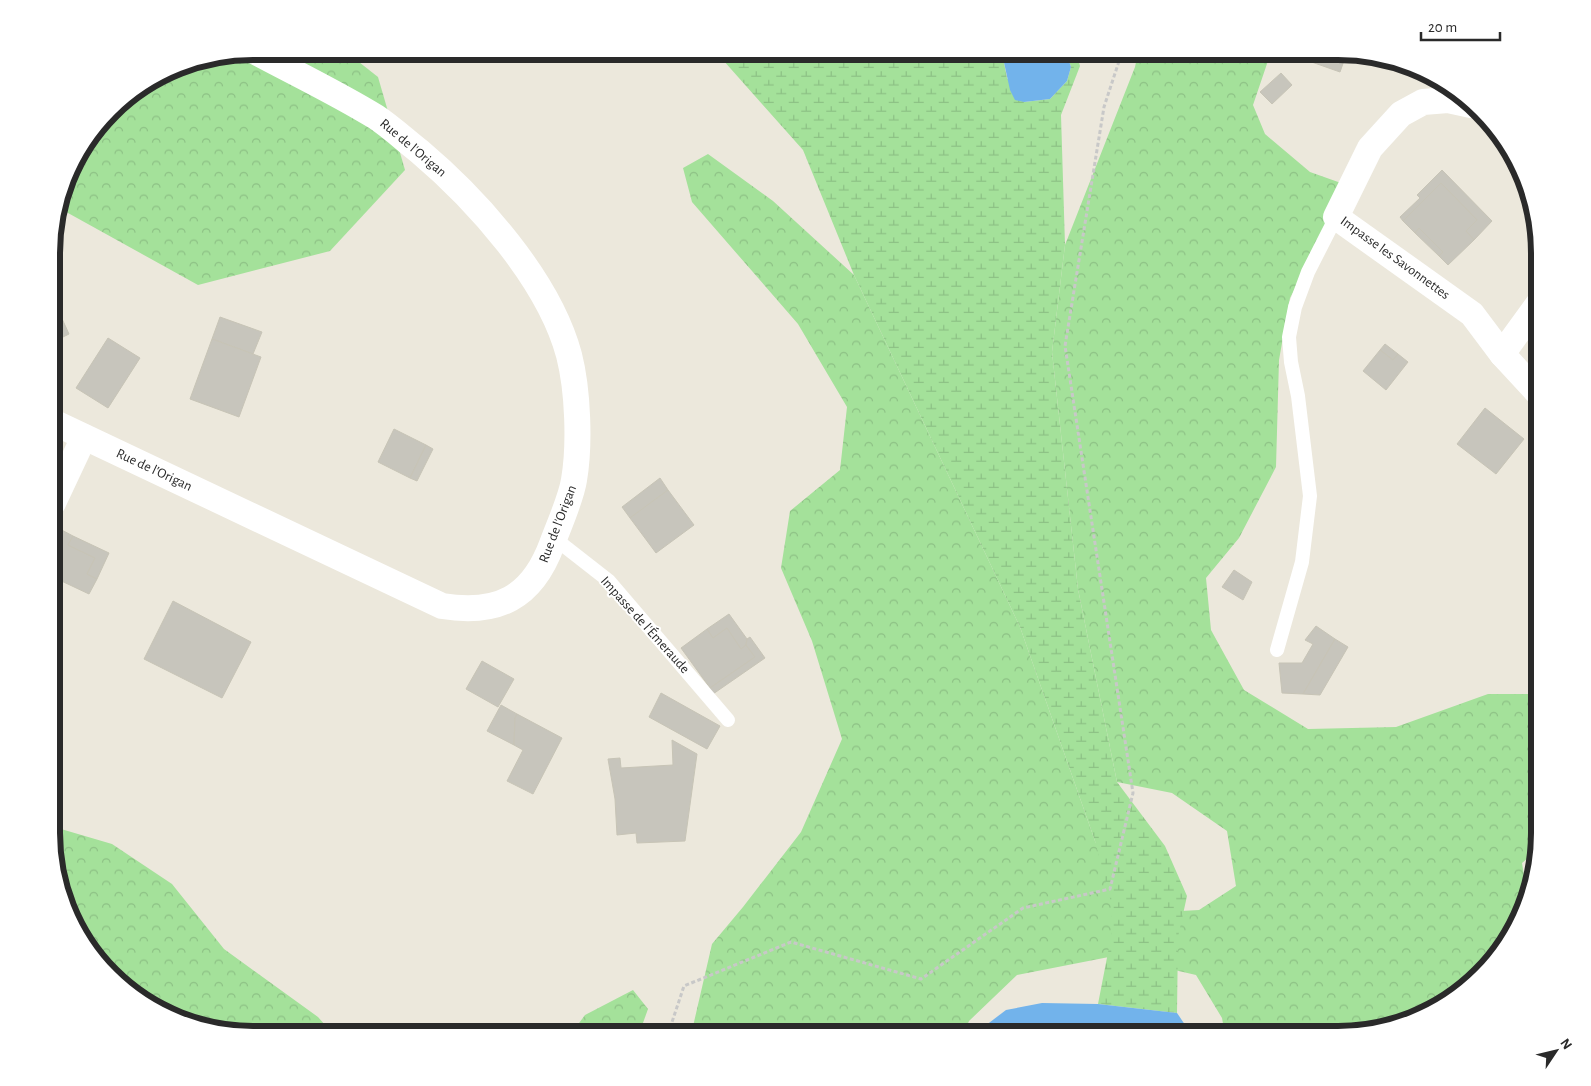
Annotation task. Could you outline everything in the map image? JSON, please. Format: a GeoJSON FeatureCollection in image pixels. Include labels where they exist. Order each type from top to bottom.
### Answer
{"type":"FeatureCollection","features":[{"type":"Feature","properties":{"kind":"street","name":"Rue de l'Origan"},"geometry":{"type":"LineString","coordinates":[[60,425],[442,606],[458,609],[503,604],[522,592],[545,562],[574,482],[577,447],[576,400],[568,355],[551,309],[518,257],[478,206],[441,170],[376,118],[270,60]]}},
{"type":"Feature","properties":{"kind":"street","name":"Impasse les Savonnettes"},"geometry":{"type":"LineString","coordinates":[[1458,102],[1448,100],[1424,102],[1401,114],[1370,148],[1336,217],[1472,314],[1502,354],[1531,385]]}},
{"type":"Feature","properties":{"kind":"street"},"geometry":{"type":"LineString","coordinates":[[1502,354],[1531,314]]}},
{"type":"Feature","properties":{"kind":"street"},"geometry":{"type":"LineString","coordinates":[[60,488],[84,437]]}},
{"type":"Feature","properties":{"kind":"lane"},"geometry":{"type":"LineString","coordinates":[[1277,650],[1302,562],[1310,496],[1289,337],[1295,308],[1308,272],[1336,217]]}},
{"type":"Feature","properties":{"kind":"lane","name":"Impasse de l'Émeraude"},"geometry":{"type":"LineString","coordinates":[[554,538],[609,581],[728,720]]}},
{"type":"Feature","properties":{"kind":"path"},"geometry":{"type":"LineString","coordinates":[[671,1026],[684,986],[791,942],[921,979],[1023,908],[1110,889],[1133,793],[1065,346],[1104,107],[1119,60]]}},
{"type":"Feature","properties":{"kind":"green space"},"geometry":{"type":"Polygon","coordinates":[[[241,60],[356,60],[378,77],[405,170],[330,251],[198,285],[65,211],[70,191],[80,168],[100,136],[136,100],[168,80],[191,70],[241,60]]]}},
{"type":"Feature","properties":{"kind":"green space"},"geometry":{"type":"Polygon","coordinates":[[[723,60],[1003,60],[1007,78],[1024,102],[1050,99],[1067,81],[1071,67],[1069,60],[1078,60],[1080,66],[1061,115],[1065,245],[1052,352],[1078,589],[1117,782],[1165,846],[1187,896],[1178,937],[1177,1013],[1098,1004],[1111,937],[1112,906],[1095,841],[1020,627],[854,275],[803,150],[723,60]]]}},
{"type":"Feature","properties":{"kind":"green space"},"geometry":{"type":"Polygon","coordinates":[[[1136,60],[1268,60],[1253,105],[1265,134],[1310,172],[1341,183],[1321,238],[1290,298],[1279,360],[1276,467],[1239,538],[1206,578],[1211,630],[1244,690],[1308,729],[1396,727],[1488,694],[1531,694],[1531,845],[1529,857],[1522,863],[1525,880],[1521,895],[1511,918],[1483,960],[1465,978],[1445,993],[1423,1006],[1400,1016],[1350,1026],[1223,1026],[1222,1018],[1196,975],[1114,956],[1017,975],[969,1021],[967,1026],[693,1026],[712,944],[801,832],[842,739],[812,641],[781,568],[790,511],[840,470],[847,407],[798,324],[692,202],[683,168],[708,154],[773,201],[854,275],[1020,627],[1095,841],[1126,914],[1199,910],[1236,886],[1227,831],[1172,793],[1117,782],[1078,589],[1052,352],[1065,245],[1136,60]]]}},
{"type":"Feature","properties":{"kind":"green space"},"geometry":{"type":"Polygon","coordinates":[[[60,830],[112,844],[172,884],[224,949],[318,1017],[326,1026],[241,1026],[216,1022],[179,1011],[157,1000],[136,986],[108,960],[80,918],[70,895],[64,870],[60,845],[60,830]]]}},
{"type":"Feature","properties":{"kind":"green space"},"geometry":{"type":"Polygon","coordinates":[[[633,990],[648,1009],[642,1026],[577,1026],[585,1015],[633,990]]]}},
{"type":"Feature","properties":{"kind":"water"},"geometry":{"type":"Polygon","coordinates":[[[1003,60],[1069,60],[1071,67],[1067,81],[1050,99],[1024,102],[1015,100],[1010,90],[1003,60]]]}},
{"type":"Feature","properties":{"kind":"water"},"geometry":{"type":"Polygon","coordinates":[[[1042,1003],[1098,1004],[1177,1013],[1186,1026],[985,1026],[1006,1010],[1042,1003]]]}},
{"type":"Feature","properties":{"kind":"building"},"geometry":{"type":"Polygon","coordinates":[[[1306,60],[1344,60],[1340,72],[1306,60]]]}},
{"type":"Feature","properties":{"kind":"building"},"geometry":{"type":"Polygon","coordinates":[[[1281,73],[1292,85],[1272,104],[1260,92],[1281,73]]]}},
{"type":"Feature","properties":{"kind":"building"},"geometry":{"type":"Polygon","coordinates":[[[1442,170],[1492,221],[1474,240],[1466,231],[1477,220],[1441,183],[1403,221],[1400,217],[1420,198],[1417,195],[1442,170]]]}},
{"type":"Feature","properties":{"kind":"building"},"geometry":{"type":"Polygon","coordinates":[[[1441,183],[1477,220],[1466,231],[1474,240],[1448,265],[1439,256],[1443,252],[1419,228],[1415,233],[1403,221],[1441,183]]]}},
{"type":"Feature","properties":{"kind":"building"},"geometry":{"type":"Polygon","coordinates":[[[1419,228],[1443,252],[1439,256],[1415,233],[1419,228]]]}},
{"type":"Feature","properties":{"kind":"building"},"geometry":{"type":"Polygon","coordinates":[[[60,314],[69,334],[60,338],[60,314]]]}},
{"type":"Feature","properties":{"kind":"building"},"geometry":{"type":"Polygon","coordinates":[[[220,317],[262,332],[253,354],[212,339],[220,317]]]}},
{"type":"Feature","properties":{"kind":"building"},"geometry":{"type":"Polygon","coordinates":[[[108,338],[140,358],[108,408],[76,388],[108,338]]]}},
{"type":"Feature","properties":{"kind":"building"},"geometry":{"type":"Polygon","coordinates":[[[212,339],[261,357],[239,417],[190,399],[212,339]]]}},
{"type":"Feature","properties":{"kind":"building"},"geometry":{"type":"Polygon","coordinates":[[[1385,344],[1398,354],[1393,360],[1380,350],[1385,344]]]}},
{"type":"Feature","properties":{"kind":"building"},"geometry":{"type":"Polygon","coordinates":[[[1380,350],[1393,360],[1398,354],[1408,362],[1386,390],[1363,371],[1380,350]]]}},
{"type":"Feature","properties":{"kind":"building"},"geometry":{"type":"Polygon","coordinates":[[[1485,408],[1524,439],[1496,474],[1457,444],[1485,408]]]}},
{"type":"Feature","properties":{"kind":"building"},"geometry":{"type":"Polygon","coordinates":[[[394,429],[426,445],[410,478],[378,462],[394,429]]]}},
{"type":"Feature","properties":{"kind":"building"},"geometry":{"type":"Polygon","coordinates":[[[426,445],[433,449],[417,481],[410,478],[426,445]]]}},
{"type":"Feature","properties":{"kind":"building"},"geometry":{"type":"Polygon","coordinates":[[[660,478],[668,490],[630,518],[622,507],[660,478]]]}},
{"type":"Feature","properties":{"kind":"building"},"geometry":{"type":"Polygon","coordinates":[[[668,490],[694,525],[656,553],[630,518],[668,490]]]}},
{"type":"Feature","properties":{"kind":"building"},"geometry":{"type":"Polygon","coordinates":[[[60,529],[73,536],[68,545],[95,558],[87,574],[97,579],[89,594],[60,580],[60,529]]]}},
{"type":"Feature","properties":{"kind":"building"},"geometry":{"type":"Polygon","coordinates":[[[73,536],[109,553],[97,579],[87,574],[95,558],[68,545],[73,536]]]}},
{"type":"Feature","properties":{"kind":"building"},"geometry":{"type":"Polygon","coordinates":[[[1234,570],[1252,582],[1243,600],[1222,587],[1234,570]]]}},
{"type":"Feature","properties":{"kind":"building"},"geometry":{"type":"Polygon","coordinates":[[[173,601],[251,642],[222,698],[144,659],[173,601]]]}},
{"type":"Feature","properties":{"kind":"building"},"geometry":{"type":"Polygon","coordinates":[[[729,614],[747,639],[746,645],[741,649],[727,628],[713,638],[707,629],[729,614]]]}},
{"type":"Feature","properties":{"kind":"building"},"geometry":{"type":"Polygon","coordinates":[[[1316,626],[1335,639],[1303,694],[1282,693],[1279,663],[1302,663],[1313,644],[1305,640],[1316,626]]]}},
{"type":"Feature","properties":{"kind":"building"},"geometry":{"type":"Polygon","coordinates":[[[727,628],[741,649],[746,645],[755,657],[710,688],[681,648],[707,629],[713,638],[727,628]]]}},
{"type":"Feature","properties":{"kind":"building"},"geometry":{"type":"Polygon","coordinates":[[[750,637],[765,658],[713,694],[710,688],[755,657],[746,645],[747,639],[750,637]]]}},
{"type":"Feature","properties":{"kind":"building"},"geometry":{"type":"Polygon","coordinates":[[[1335,639],[1348,647],[1320,695],[1303,694],[1335,639]]]}},
{"type":"Feature","properties":{"kind":"building"},"geometry":{"type":"Polygon","coordinates":[[[482,661],[514,679],[498,707],[466,689],[482,661]]]}},
{"type":"Feature","properties":{"kind":"building"},"geometry":{"type":"Polygon","coordinates":[[[661,693],[720,726],[707,749],[649,717],[661,693]]]}},
{"type":"Feature","properties":{"kind":"building"},"geometry":{"type":"Polygon","coordinates":[[[501,705],[517,714],[515,718],[514,745],[487,731],[501,705]]]}},
{"type":"Feature","properties":{"kind":"building"},"geometry":{"type":"Polygon","coordinates":[[[517,714],[562,738],[533,794],[507,781],[523,750],[514,745],[515,718],[517,714]]]}},
{"type":"Feature","properties":{"kind":"building"},"geometry":{"type":"Polygon","coordinates":[[[672,740],[697,754],[685,841],[637,843],[636,833],[617,835],[615,799],[608,759],[620,758],[621,768],[673,765],[672,740]]]}}]}
